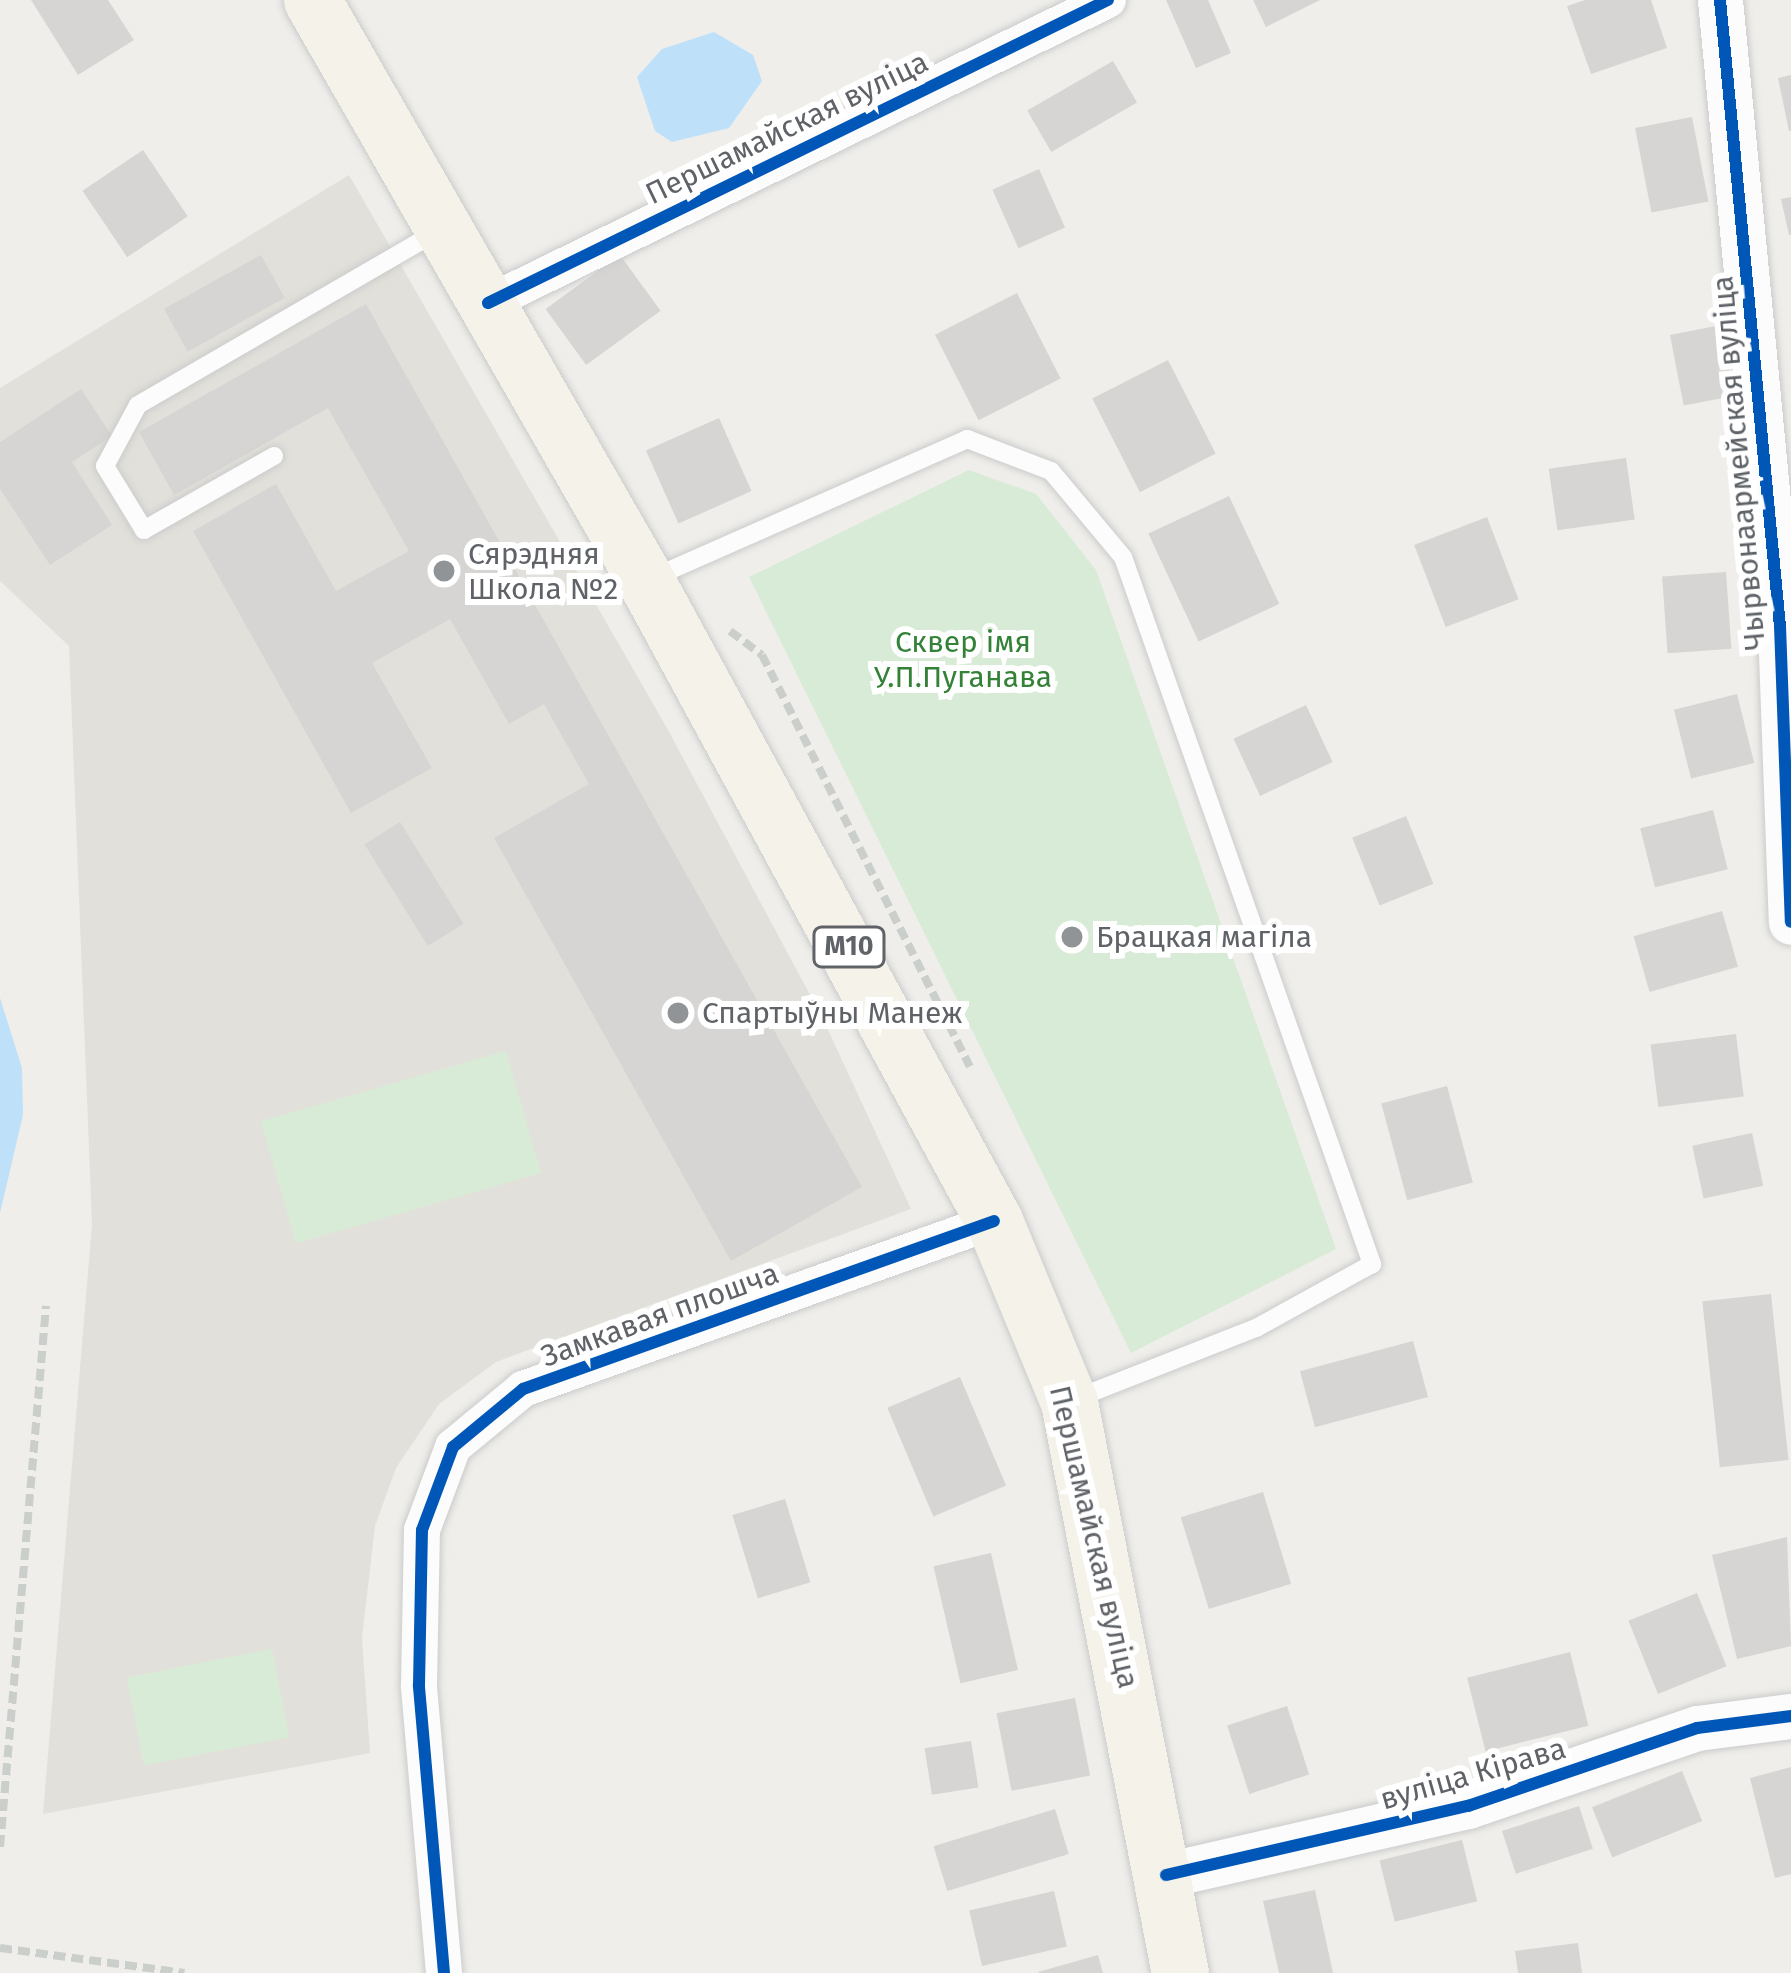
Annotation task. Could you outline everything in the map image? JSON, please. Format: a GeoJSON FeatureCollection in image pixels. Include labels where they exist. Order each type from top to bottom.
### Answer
{"type":"FeatureCollection","features":[{"type":"Feature","properties":{"kind":"main road","name":"Першамайская вуліца"},"geometry":{"type":"LineString","coordinates":[[312,0],[646,581],[994,1220],[1069,1402],[1166,1875],[1180,1973]]}},
{"type":"Feature","properties":{"kind":"street","name":"Першамайская вуліца"},"geometry":{"type":"LineString","coordinates":[[488,303],[1108,0]]}},
{"type":"Feature","properties":{"kind":"street","name":"Чырвонаармейская вуліца"},"geometry":{"type":"LineString","coordinates":[[1720,0],[1780,626],[1791,922]]}},
{"type":"Feature","properties":{"kind":"street","name":"Замкавая плошча"},"geometry":{"type":"LineString","coordinates":[[445,1973],[420,1640],[422,1530],[453,1448],[523,1389],[994,1220]]}},
{"type":"Feature","properties":{"kind":"street","name":"вуліца Кірава"},"geometry":{"type":"LineString","coordinates":[[1166,1875],[1468,1806],[1697,1728],[1791,1716]]}},
{"type":"Feature","properties":{"kind":"lane"},"geometry":{"type":"LineString","coordinates":[[274,456],[144,530],[106,466],[138,405],[444,227]]}},
{"type":"Feature","properties":{"kind":"lane"},"geometry":{"type":"LineString","coordinates":[[646,581],[968,440],[1052,471],[1123,557],[1372,1264],[1256,1328],[1069,1402]]}},
{"type":"Feature","properties":{"kind":"path"},"geometry":{"type":"LineString","coordinates":[[0,1846],[46,1306]]}},
{"type":"Feature","properties":{"kind":"path"},"geometry":{"type":"LineString","coordinates":[[0,1948],[184,1973]]}},
{"type":"Feature","properties":{"kind":"shaded area"},"geometry":{"type":"Polygon","coordinates":[[[349,175],[667,728],[823,1019],[911,1209],[496,1362],[439,1404],[396,1468],[375,1526],[362,1638],[370,1753],[43,1814],[92,1224],[69,646],[0,581],[0,388],[349,175]]]}},
{"type":"Feature","properties":{"kind":"green space","name":"Сквер імя У.П.Пуганава"},"geometry":{"type":"Polygon","coordinates":[[[969,470],[1036,494],[1096,570],[1336,1249],[1131,1353],[749,577],[969,470]]]}},
{"type":"Feature","properties":{"kind":"green space"},"geometry":{"type":"Polygon","coordinates":[[[506,1051],[541,1173],[296,1243],[261,1121],[506,1051]]]}},
{"type":"Feature","properties":{"kind":"green space"},"geometry":{"type":"Polygon","coordinates":[[[272,1649],[289,1737],[144,1766],[127,1677],[272,1649]]]}},
{"type":"Feature","properties":{"kind":"water"},"geometry":{"type":"Polygon","coordinates":[[[714,32],[753,55],[762,81],[729,128],[672,142],[655,131],[637,77],[662,49],[714,32]]]}},
{"type":"Feature","properties":{"kind":"water"},"geometry":{"type":"Polygon","coordinates":[[[0,998],[22,1068],[23,1115],[0,1213],[0,998]]]}},
{"type":"Feature","properties":{"kind":"building"},"geometry":{"type":"Polygon","coordinates":[[[31,0],[108,0],[134,40],[78,75],[31,0]]]}},
{"type":"Feature","properties":{"kind":"building"},"geometry":{"type":"Polygon","coordinates":[[[1166,0],[1208,0],[1231,53],[1196,68],[1166,0]]]}},
{"type":"Feature","properties":{"kind":"building"},"geometry":{"type":"Polygon","coordinates":[[[1253,0],[1320,0],[1266,27],[1253,0]]]}},
{"type":"Feature","properties":{"kind":"building"},"geometry":{"type":"Polygon","coordinates":[[[1585,0],[1651,0],[1667,48],[1591,74],[1567,6],[1585,0]]]}},
{"type":"Feature","properties":{"kind":"building"},"geometry":{"type":"Polygon","coordinates":[[[1113,61],[1137,103],[1051,152],[1027,110],[1113,61]]]}},
{"type":"Feature","properties":{"kind":"building"},"geometry":{"type":"Polygon","coordinates":[[[1791,75],[1791,131],[1789,131],[1778,78],[1791,75]]]}},
{"type":"Feature","properties":{"kind":"building"},"geometry":{"type":"Polygon","coordinates":[[[1692,117],[1708,201],[1651,212],[1635,128],[1692,117]]]}},
{"type":"Feature","properties":{"kind":"building"},"geometry":{"type":"Polygon","coordinates":[[[143,150],[188,216],[127,257],[82,191],[143,150]]]}},
{"type":"Feature","properties":{"kind":"building"},"geometry":{"type":"Polygon","coordinates":[[[1039,169],[1065,227],[1018,248],[992,190],[1039,169]]]}},
{"type":"Feature","properties":{"kind":"building"},"geometry":{"type":"Polygon","coordinates":[[[1791,197],[1791,235],[1789,235],[1781,199],[1791,197]]]}},
{"type":"Feature","properties":{"kind":"building"},"geometry":{"type":"Polygon","coordinates":[[[261,255],[285,298],[188,352],[164,309],[261,255]]]}},
{"type":"Feature","properties":{"kind":"building"},"geometry":{"type":"Polygon","coordinates":[[[620,255],[661,311],[586,365],[546,309],[620,255]]]}},
{"type":"Feature","properties":{"kind":"building"},"geometry":{"type":"Polygon","coordinates":[[[1017,293],[1061,379],[979,420],[935,335],[1017,293]]]}},
{"type":"Feature","properties":{"kind":"building"},"geometry":{"type":"Polygon","coordinates":[[[366,304],[862,1187],[731,1261],[494,838],[589,784],[544,704],[509,724],[450,619],[372,663],[432,768],[351,813],[193,531],[276,484],[336,591],[409,551],[328,408],[174,495],[139,432],[366,304]]]}},
{"type":"Feature","properties":{"kind":"building"},"geometry":{"type":"Polygon","coordinates":[[[1721,325],[1735,396],[1684,406],[1670,335],[1721,325]]]}},
{"type":"Feature","properties":{"kind":"building"},"geometry":{"type":"Polygon","coordinates":[[[1168,360],[1216,454],[1140,492],[1092,399],[1168,360]]]}},
{"type":"Feature","properties":{"kind":"building"},"geometry":{"type":"Polygon","coordinates":[[[81,389],[112,436],[72,462],[112,525],[50,565],[0,489],[0,442],[81,389]]]}},
{"type":"Feature","properties":{"kind":"building"},"geometry":{"type":"Polygon","coordinates":[[[719,418],[752,491],[678,524],[646,451],[719,418]]]}},
{"type":"Feature","properties":{"kind":"building"},"geometry":{"type":"Polygon","coordinates":[[[1626,458],[1635,519],[1557,530],[1549,469],[1626,458]]]}},
{"type":"Feature","properties":{"kind":"building"},"geometry":{"type":"Polygon","coordinates":[[[1229,496],[1279,604],[1199,641],[1148,534],[1229,496]]]}},
{"type":"Feature","properties":{"kind":"building"},"geometry":{"type":"Polygon","coordinates":[[[1487,517],[1519,599],[1446,627],[1414,545],[1487,517]]]}},
{"type":"Feature","properties":{"kind":"building"},"geometry":{"type":"Polygon","coordinates":[[[1726,572],[1731,649],[1668,653],[1662,576],[1726,572]]]}},
{"type":"Feature","properties":{"kind":"building"},"geometry":{"type":"Polygon","coordinates":[[[1737,694],[1754,763],[1691,779],[1674,710],[1737,694]]]}},
{"type":"Feature","properties":{"kind":"building"},"geometry":{"type":"Polygon","coordinates":[[[1306,705],[1333,762],[1260,796],[1233,739],[1306,705]]]}},
{"type":"Feature","properties":{"kind":"building"},"geometry":{"type":"Polygon","coordinates":[[[1713,810],[1728,869],[1655,887],[1640,828],[1713,810]]]}},
{"type":"Feature","properties":{"kind":"building"},"geometry":{"type":"Polygon","coordinates":[[[1406,816],[1433,884],[1380,905],[1352,838],[1406,816]]]}},
{"type":"Feature","properties":{"kind":"building"},"geometry":{"type":"Polygon","coordinates":[[[400,822],[464,924],[428,946],[364,844],[400,822]]]}},
{"type":"Feature","properties":{"kind":"building"},"geometry":{"type":"Polygon","coordinates":[[[1722,911],[1738,967],[1650,992],[1634,936],[1722,911]]]}},
{"type":"Feature","properties":{"kind":"building"},"geometry":{"type":"Polygon","coordinates":[[[1736,1034],[1744,1097],[1658,1107],[1651,1044],[1736,1034]]]}},
{"type":"Feature","properties":{"kind":"building"},"geometry":{"type":"Polygon","coordinates":[[[1447,1086],[1473,1183],[1407,1200],[1381,1104],[1447,1086]]]}},
{"type":"Feature","properties":{"kind":"building"},"geometry":{"type":"Polygon","coordinates":[[[1752,1133],[1763,1186],[1704,1199],[1692,1146],[1752,1133]]]}},
{"type":"Feature","properties":{"kind":"building"},"geometry":{"type":"Polygon","coordinates":[[[1771,1294],[1788,1460],[1720,1467],[1702,1301],[1771,1294]]]}},
{"type":"Feature","properties":{"kind":"building"},"geometry":{"type":"Polygon","coordinates":[[[1413,1341],[1428,1397],[1315,1427],[1300,1371],[1413,1341]]]}},
{"type":"Feature","properties":{"kind":"building"},"geometry":{"type":"Polygon","coordinates":[[[960,1377],[1006,1486],[933,1516],[887,1408],[960,1377]]]}},
{"type":"Feature","properties":{"kind":"building"},"geometry":{"type":"Polygon","coordinates":[[[1263,1492],[1291,1584],[1209,1609],[1181,1517],[1263,1492]]]}},
{"type":"Feature","properties":{"kind":"building"},"geometry":{"type":"Polygon","coordinates":[[[785,1499],[810,1582],[758,1598],[732,1515],[785,1499]]]}},
{"type":"Feature","properties":{"kind":"building"},"geometry":{"type":"Polygon","coordinates":[[[1787,1537],[1791,1646],[1737,1659],[1712,1555],[1787,1537]]]}},
{"type":"Feature","properties":{"kind":"building"},"geometry":{"type":"Polygon","coordinates":[[[991,1553],[1018,1670],[961,1683],[934,1566],[991,1553]]]}},
{"type":"Feature","properties":{"kind":"building"},"geometry":{"type":"Polygon","coordinates":[[[1697,1593],[1727,1666],[1658,1694],[1628,1621],[1697,1593]]]}},
{"type":"Feature","properties":{"kind":"building"},"geometry":{"type":"Polygon","coordinates":[[[1570,1652],[1588,1726],[1486,1751],[1467,1678],[1570,1652]]]}},
{"type":"Feature","properties":{"kind":"building"},"geometry":{"type":"Polygon","coordinates":[[[1075,1698],[1090,1776],[1012,1791],[996,1713],[1075,1698]]]}},
{"type":"Feature","properties":{"kind":"building"},"geometry":{"type":"Polygon","coordinates":[[[1287,1706],[1309,1774],[1249,1794],[1227,1725],[1287,1706]]]}},
{"type":"Feature","properties":{"kind":"building"},"geometry":{"type":"Polygon","coordinates":[[[971,1741],[978,1787],[932,1795],[925,1748],[971,1741]]]}},
{"type":"Feature","properties":{"kind":"building"},"geometry":{"type":"Polygon","coordinates":[[[1791,1767],[1791,1874],[1775,1878],[1750,1778],[1791,1767]]]}},
{"type":"Feature","properties":{"kind":"building"},"geometry":{"type":"Polygon","coordinates":[[[1682,1771],[1702,1821],[1612,1857],[1592,1807],[1682,1771]]]}},
{"type":"Feature","properties":{"kind":"building"},"geometry":{"type":"Polygon","coordinates":[[[1579,1806],[1593,1849],[1516,1874],[1502,1831],[1579,1806]]]}},
{"type":"Feature","properties":{"kind":"building"},"geometry":{"type":"Polygon","coordinates":[[[1055,1809],[1069,1854],[947,1891],[934,1846],[1055,1809]]]}},
{"type":"Feature","properties":{"kind":"building"},"geometry":{"type":"Polygon","coordinates":[[[1462,1840],[1477,1901],[1395,1922],[1380,1861],[1462,1840]]]}},
{"type":"Feature","properties":{"kind":"building"},"geometry":{"type":"Polygon","coordinates":[[[1315,1890],[1333,1973],[1279,1973],[1263,1901],[1315,1890]]]}},
{"type":"Feature","properties":{"kind":"building"},"geometry":{"type":"Polygon","coordinates":[[[1054,1891],[1067,1947],[982,1966],[969,1911],[1054,1891]]]}},
{"type":"Feature","properties":{"kind":"building"},"geometry":{"type":"Polygon","coordinates":[[[1578,1943],[1582,1973],[1518,1973],[1515,1951],[1578,1943]]]}},
{"type":"Feature","properties":{"kind":"building"},"geometry":{"type":"Polygon","coordinates":[[[1098,1955],[1103,1973],[1038,1972],[1098,1955]]]}},
{"type":"Feature","properties":{"kind":"cycle path"},"geometry":{"type":"LineString","coordinates":[[488,303],[1108,0]]}},
{"type":"Feature","properties":{"kind":"cycle path"},"geometry":{"type":"LineString","coordinates":[[1720,0],[1780,626],[1791,922]]}},
{"type":"Feature","properties":{"kind":"cycle path"},"geometry":{"type":"LineString","coordinates":[[444,1973],[419,1685],[422,1530],[453,1447],[523,1389],[994,1221]]}},
{"type":"Feature","properties":{"kind":"cycle path"},"geometry":{"type":"LineString","coordinates":[[1166,1875],[1468,1806],[1697,1728],[1791,1716]]}},
{"type":"Feature","properties":{"kind":"place","name":"Сярэдняя Школа №2"},"geometry":{"type":"Point","coordinates":[444,571]}},
{"type":"Feature","properties":{"kind":"place","name":"Брацкая магіла"},"geometry":{"type":"Point","coordinates":[1072,937]}},
{"type":"Feature","properties":{"kind":"place","name":"Спартыўны Манеж"},"geometry":{"type":"Point","coordinates":[678,1013]}}]}
